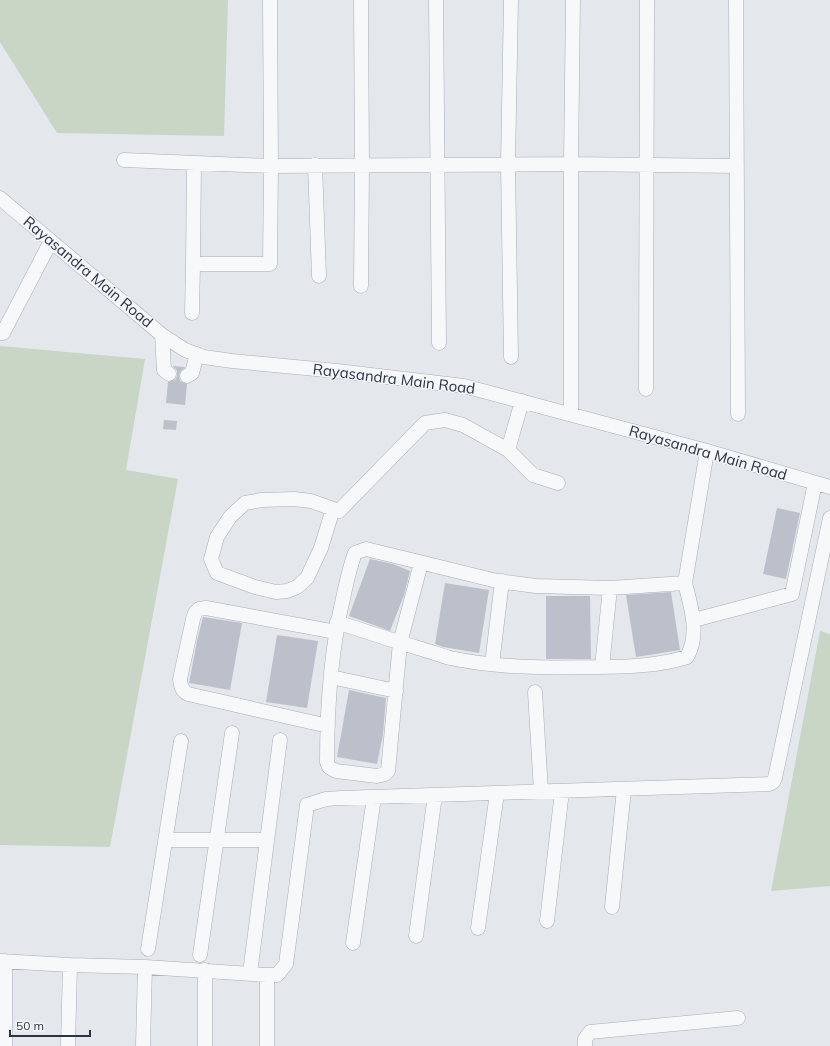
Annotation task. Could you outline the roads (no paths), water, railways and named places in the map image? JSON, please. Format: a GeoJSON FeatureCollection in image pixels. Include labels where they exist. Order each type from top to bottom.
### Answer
{"type":"FeatureCollection","features":[{"type":"Feature","properties":{"kind":"street"},"geometry":{"type":"LineString","coordinates":[[194,264],[270,264],[270,0]]}},
{"type":"Feature","properties":{"kind":"street"},"geometry":{"type":"LineString","coordinates":[[361,0],[361,286]]}},
{"type":"Feature","properties":{"kind":"street"},"geometry":{"type":"LineString","coordinates":[[436,0],[439,343]]}},
{"type":"Feature","properties":{"kind":"street"},"geometry":{"type":"LineString","coordinates":[[510,0],[508,164],[511,357]]}},
{"type":"Feature","properties":{"kind":"street"},"geometry":{"type":"LineString","coordinates":[[570,414],[573,0]]}},
{"type":"Feature","properties":{"kind":"street"},"geometry":{"type":"LineString","coordinates":[[646,389],[645,165],[647,0]]}},
{"type":"Feature","properties":{"kind":"street"},"geometry":{"type":"LineString","coordinates":[[736,0],[738,414]]}},
{"type":"Feature","properties":{"kind":"street"},"geometry":{"type":"LineString","coordinates":[[124,160],[271,166],[571,164],[736,166]]}},
{"type":"Feature","properties":{"kind":"street"},"geometry":{"type":"LineString","coordinates":[[192,313],[194,264],[194,163]]}},
{"type":"Feature","properties":{"kind":"street"},"geometry":{"type":"LineString","coordinates":[[315,166],[319,276]]}},
{"type":"Feature","properties":{"kind":"street","name":"Rayasandra Main Road"},"geometry":{"type":"LineString","coordinates":[[0,198],[162,335],[185,350],[232,362],[337,371],[464,386],[707,451],[830,487]]}},
{"type":"Feature","properties":{"kind":"street"},"geometry":{"type":"LineString","coordinates":[[0,333],[3,333],[51,241]]}},
{"type":"Feature","properties":{"kind":"street"},"geometry":{"type":"LineString","coordinates":[[162,335],[164,370],[169,374]]}},
{"type":"Feature","properties":{"kind":"street"},"geometry":{"type":"LineString","coordinates":[[187,376],[192,374],[197,354]]}},
{"type":"Feature","properties":{"kind":"street"},"geometry":{"type":"LineString","coordinates":[[508,450],[522,401]]}},
{"type":"Feature","properties":{"kind":"street"},"geometry":{"type":"LineString","coordinates":[[333,509],[321,548],[307,578],[297,587],[287,591],[276,592],[216,573],[212,559],[217,537],[230,517],[246,503],[262,500],[294,499],[311,501],[339,511],[426,423],[445,420],[463,425],[508,450],[533,475],[558,483]]}},
{"type":"Feature","properties":{"kind":"street"},"geometry":{"type":"LineString","coordinates":[[328,726],[188,694],[183,691],[180,679],[195,613],[199,609],[206,608],[336,627],[449,657],[492,664],[544,668],[602,667],[653,664],[687,657],[692,642],[694,620],[685,583],[707,451]]}},
{"type":"Feature","properties":{"kind":"street"},"geometry":{"type":"LineString","coordinates":[[694,620],[792,594],[815,483]]}},
{"type":"Feature","properties":{"kind":"street"},"geometry":{"type":"LineString","coordinates":[[5,1046],[2,961],[205,970],[277,975],[286,964],[307,805],[326,800],[374,797],[769,784],[773,782],[779,763],[830,518]]}},
{"type":"Feature","properties":{"kind":"street"},"geometry":{"type":"LineString","coordinates":[[421,563],[400,643],[389,767],[386,774],[378,776],[336,771],[329,767],[327,762],[331,677],[336,627],[355,553],[366,549],[502,581],[536,586],[610,588],[685,583]]}},
{"type":"Feature","properties":{"kind":"street"},"geometry":{"type":"LineString","coordinates":[[492,664],[502,581]]}},
{"type":"Feature","properties":{"kind":"street"},"geometry":{"type":"LineString","coordinates":[[602,667],[610,588]]}},
{"type":"Feature","properties":{"kind":"street"},"geometry":{"type":"LineString","coordinates":[[331,677],[396,690]]}},
{"type":"Feature","properties":{"kind":"street"},"geometry":{"type":"LineString","coordinates":[[535,692],[541,791]]}},
{"type":"Feature","properties":{"kind":"street"},"geometry":{"type":"LineString","coordinates":[[200,955],[232,733]]}},
{"type":"Feature","properties":{"kind":"street"},"geometry":{"type":"LineString","coordinates":[[250,973],[280,740]]}},
{"type":"Feature","properties":{"kind":"street"},"geometry":{"type":"LineString","coordinates":[[148,949],[181,741]]}},
{"type":"Feature","properties":{"kind":"street"},"geometry":{"type":"LineString","coordinates":[[612,907],[624,789]]}},
{"type":"Feature","properties":{"kind":"street"},"geometry":{"type":"LineString","coordinates":[[547,921],[562,791]]}},
{"type":"Feature","properties":{"kind":"street"},"geometry":{"type":"LineString","coordinates":[[478,928],[496,793]]}},
{"type":"Feature","properties":{"kind":"street"},"geometry":{"type":"LineString","coordinates":[[416,936],[435,795]]}},
{"type":"Feature","properties":{"kind":"street"},"geometry":{"type":"LineString","coordinates":[[353,942],[374,797]]}},
{"type":"Feature","properties":{"kind":"street"},"geometry":{"type":"LineString","coordinates":[[166,840],[267,840]]}},
{"type":"Feature","properties":{"kind":"street"},"geometry":{"type":"LineString","coordinates":[[68,1046],[70,965]]}},
{"type":"Feature","properties":{"kind":"street"},"geometry":{"type":"LineString","coordinates":[[143,1046],[145,967]]}},
{"type":"Feature","properties":{"kind":"street"},"geometry":{"type":"LineString","coordinates":[[205,970],[205,1046]]}},
{"type":"Feature","properties":{"kind":"street"},"geometry":{"type":"LineString","coordinates":[[267,975],[267,1046]]}},
{"type":"Feature","properties":{"kind":"street"},"geometry":{"type":"LineString","coordinates":[[585,1046],[585,1039],[590,1032],[738,1018]]}}]}
